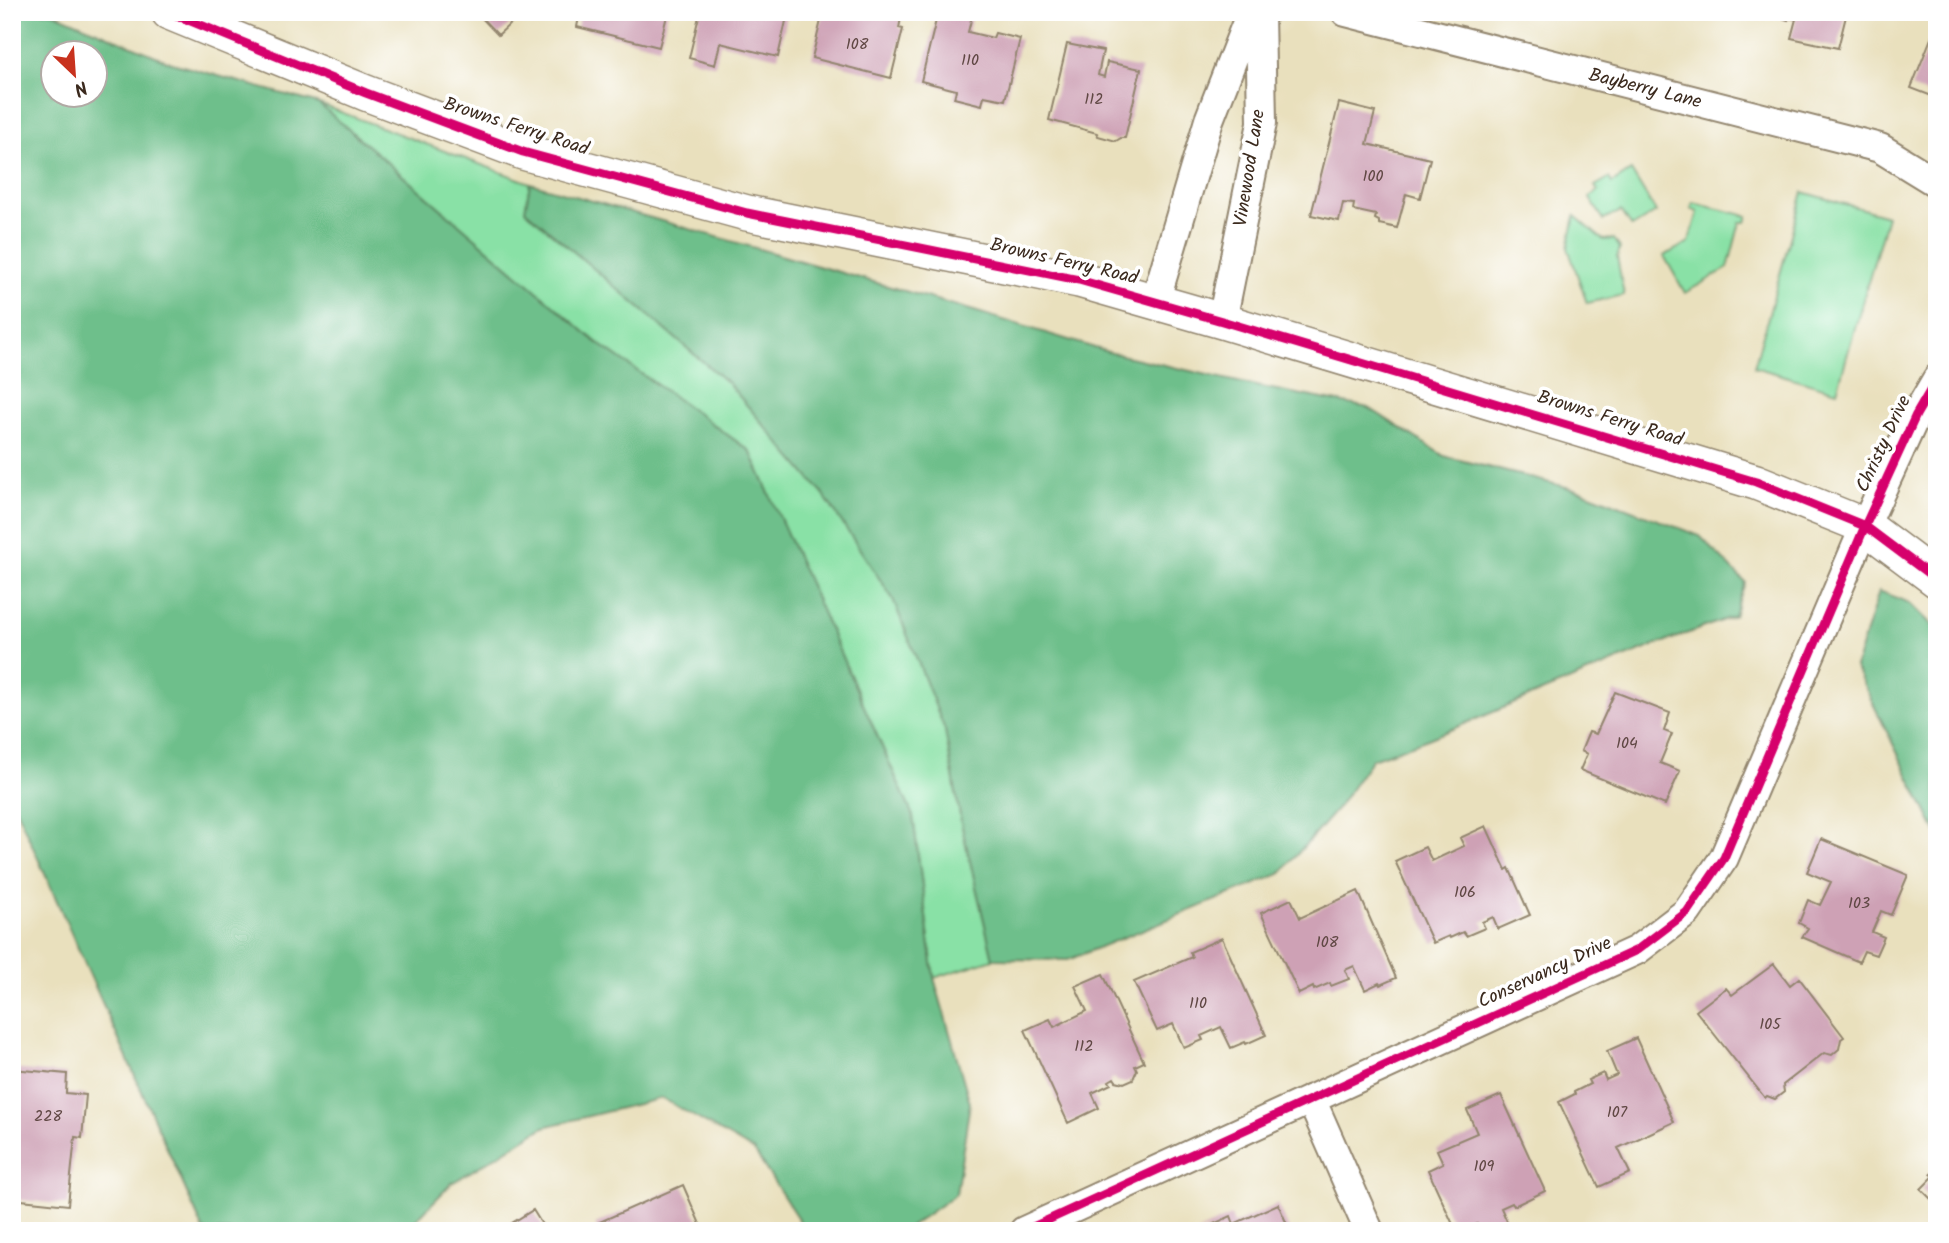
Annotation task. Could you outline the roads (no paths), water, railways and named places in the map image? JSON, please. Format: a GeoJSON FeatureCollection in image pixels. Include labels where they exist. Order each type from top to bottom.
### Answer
{"type":"FeatureCollection","features":[{"type":"Feature","properties":{"kind":"street","name":"Browns Ferry Road"},"geometry":{"type":"LineString","coordinates":[[169,12],[366,93],[523,152],[747,212],[1079,280],[1756,482],[1865,526],[1937,580]]}},
{"type":"Feature","properties":{"kind":"street"},"geometry":{"type":"LineString","coordinates":[[1155,302],[1209,120],[1251,12]]}},
{"type":"Feature","properties":{"kind":"street","name":"Vinewood Lane"},"geometry":{"type":"LineString","coordinates":[[1222,321],[1262,123],[1260,12]]}},
{"type":"Feature","properties":{"kind":"street","name":"Bayberry Lane"},"geometry":{"type":"LineString","coordinates":[[1346,12],[1880,148],[1937,183]]}},
{"type":"Feature","properties":{"kind":"street","name":"Christy Drive"},"geometry":{"type":"LineString","coordinates":[[1865,526],[1916,415],[1937,379]]}},
{"type":"Feature","properties":{"kind":"street","name":"Conservancy Drive"},"geometry":{"type":"LineString","coordinates":[[1024,1231],[1637,950],[1687,912],[1724,858],[1865,526]]}},
{"type":"Feature","properties":{"kind":"street"},"geometry":{"type":"LineString","coordinates":[[1311,1099],[1369,1231]]}}]}
